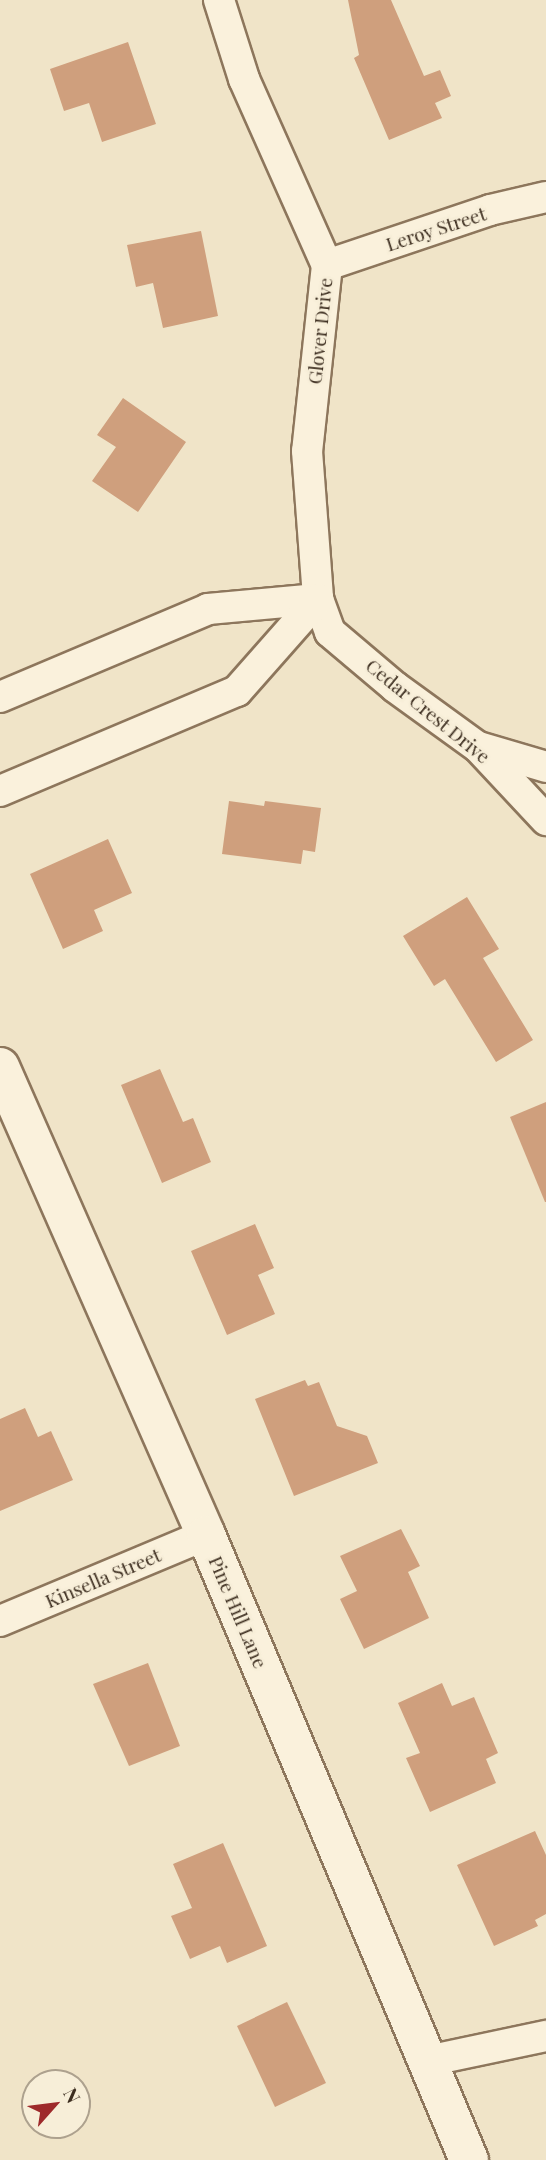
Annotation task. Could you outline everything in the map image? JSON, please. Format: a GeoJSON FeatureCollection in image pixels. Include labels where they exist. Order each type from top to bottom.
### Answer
{"type":"FeatureCollection","features":[{"type":"Feature","properties":{"kind":"street","name":"Glover Drive"},"geometry":{"type":"LineString","coordinates":[[219,0],[244,79],[327,265],[307,451],[318,599]]}},
{"type":"Feature","properties":{"kind":"street","name":"Leroy Street"},"geometry":{"type":"LineString","coordinates":[[327,265],[490,210],[546,197]]}},
{"type":"Feature","properties":{"kind":"street"},"geometry":{"type":"LineString","coordinates":[[0,697],[208,610],[318,599]]}},
{"type":"Feature","properties":{"kind":"street"},"geometry":{"type":"LineString","coordinates":[[0,791],[237,691],[318,599]]}},
{"type":"Feature","properties":{"kind":"street","name":"Cedar Crest Drive"},"geometry":{"type":"LineString","coordinates":[[318,599],[330,632],[395,687],[478,747],[546,820]]}},
{"type":"Feature","properties":{"kind":"street"},"geometry":{"type":"LineString","coordinates":[[478,747],[546,767]]}},
{"type":"Feature","properties":{"kind":"street","name":"Pine Hill Lane"},"geometry":{"type":"LineString","coordinates":[[0,1067],[206,1535],[469,2160]]}},
{"type":"Feature","properties":{"kind":"street","name":"Kinsella Street"},"geometry":{"type":"LineString","coordinates":[[0,1621],[206,1535]]}},
{"type":"Feature","properties":{"kind":"street"},"geometry":{"type":"LineString","coordinates":[[427,2061],[546,2036]]}},
{"type":"Feature","properties":{"kind":"building"},"geometry":{"type":"Polygon","coordinates":[[[348,0],[391,0],[424,76],[440,70],[451,96],[435,103],[442,118],[389,140],[354,58],[359,55],[348,0]]]}},
{"type":"Feature","properties":{"kind":"building"},"geometry":{"type":"Polygon","coordinates":[[[128,42],[156,124],[102,142],[89,103],[64,111],[50,69],[128,42]]]}},
{"type":"Feature","properties":{"kind":"building"},"geometry":{"type":"Polygon","coordinates":[[[201,231],[218,316],[163,328],[153,283],[136,287],[127,245],[201,231]]]}},
{"type":"Feature","properties":{"kind":"building"},"geometry":{"type":"Polygon","coordinates":[[[123,398],[186,442],[138,512],[92,481],[116,447],[97,435],[123,398]]]}},
{"type":"Feature","properties":{"kind":"building"},"geometry":{"type":"Polygon","coordinates":[[[229,801],[264,806],[265,801],[321,808],[315,852],[303,850],[301,864],[222,854],[229,801]]]}},
{"type":"Feature","properties":{"kind":"building"},"geometry":{"type":"Polygon","coordinates":[[[108,839],[132,893],[94,910],[103,931],[63,949],[30,874],[108,839]]]}},
{"type":"Feature","properties":{"kind":"building"},"geometry":{"type":"Polygon","coordinates":[[[467,897],[499,949],[483,958],[533,1040],[496,1062],[445,979],[434,986],[403,936],[467,897]]]}},
{"type":"Feature","properties":{"kind":"building"},"geometry":{"type":"Polygon","coordinates":[[[160,1069],[183,1122],[193,1118],[211,1162],[162,1183],[121,1085],[160,1069]]]}},
{"type":"Feature","properties":{"kind":"building"},"geometry":{"type":"Polygon","coordinates":[[[546,1102],[546,1202],[545,1202],[510,1117],[546,1102]]]}},
{"type":"Feature","properties":{"kind":"building"},"geometry":{"type":"Polygon","coordinates":[[[255,1224],[274,1268],[258,1275],[275,1314],[227,1335],[191,1251],[255,1224]]]}},
{"type":"Feature","properties":{"kind":"building"},"geometry":{"type":"Polygon","coordinates":[[[305,1380],[308,1386],[319,1382],[337,1426],[367,1436],[378,1463],[294,1496],[255,1399],[305,1380]]]}},
{"type":"Feature","properties":{"kind":"building"},"geometry":{"type":"Polygon","coordinates":[[[25,1408],[38,1437],[51,1431],[73,1480],[0,1511],[0,1419],[25,1408]]]}},
{"type":"Feature","properties":{"kind":"building"},"geometry":{"type":"Polygon","coordinates":[[[401,1529],[420,1566],[408,1572],[429,1618],[364,1649],[340,1599],[357,1591],[340,1556],[401,1529]]]}},
{"type":"Feature","properties":{"kind":"building"},"geometry":{"type":"Polygon","coordinates":[[[148,1663],[180,1746],[129,1766],[93,1684],[148,1663]]]}},
{"type":"Feature","properties":{"kind":"building"},"geometry":{"type":"Polygon","coordinates":[[[442,1683],[452,1706],[474,1697],[498,1753],[486,1759],[496,1783],[430,1812],[406,1758],[420,1753],[398,1703],[442,1683]]]}},
{"type":"Feature","properties":{"kind":"building"},"geometry":{"type":"Polygon","coordinates":[[[535,1831],[546,1855],[546,1914],[535,1920],[538,1926],[494,1946],[457,1865],[535,1831]]]}},
{"type":"Feature","properties":{"kind":"building"},"geometry":{"type":"Polygon","coordinates":[[[223,1843],[267,1946],[227,1963],[220,1946],[190,1959],[171,1916],[192,1908],[173,1864],[223,1843]]]}},
{"type":"Feature","properties":{"kind":"building"},"geometry":{"type":"Polygon","coordinates":[[[287,2002],[326,2083],[275,2107],[237,2026],[287,2002]]]}}]}
